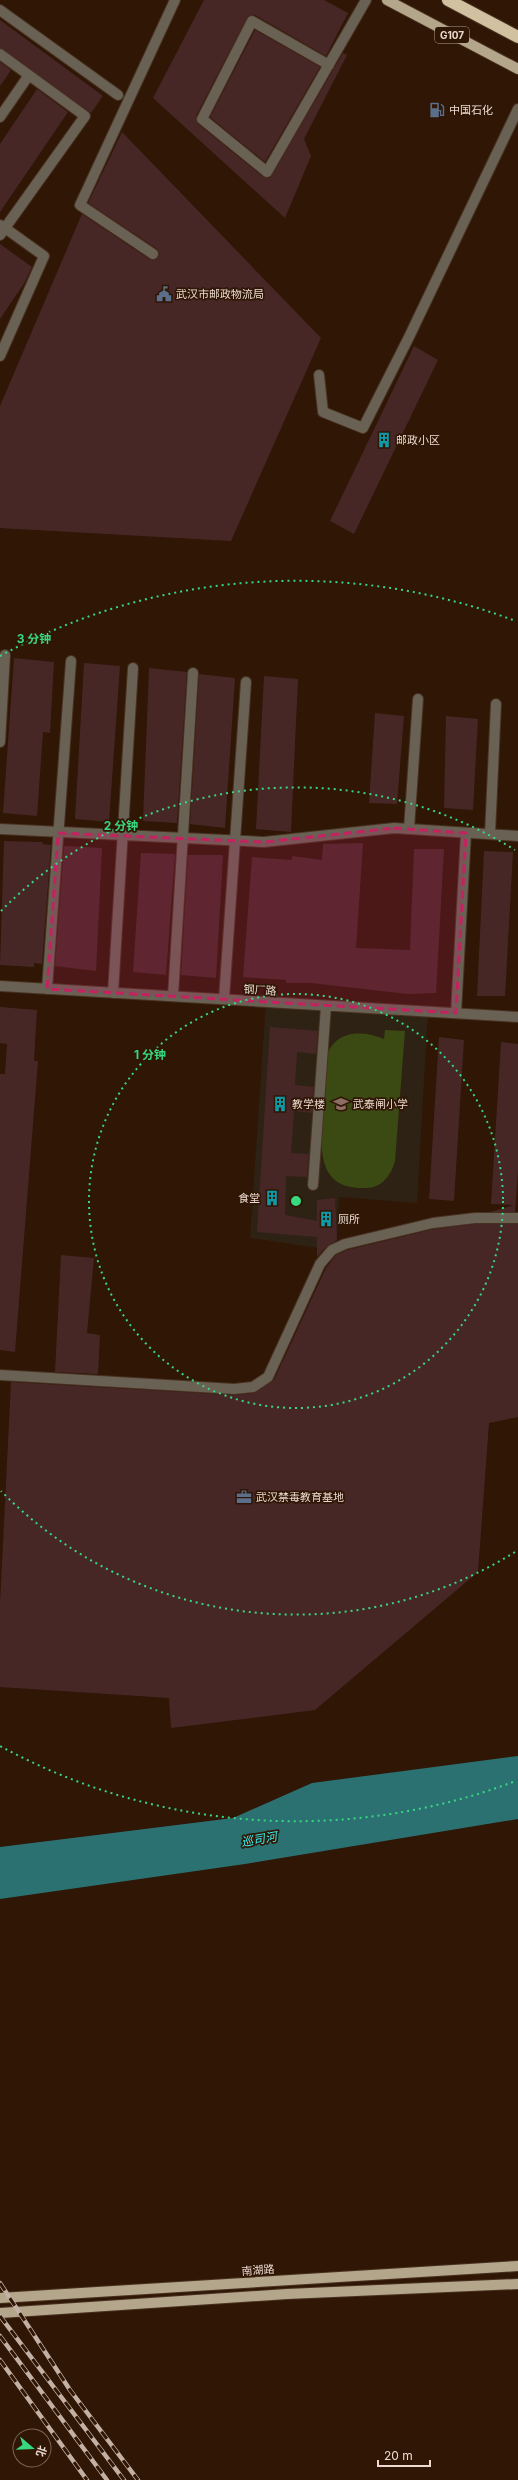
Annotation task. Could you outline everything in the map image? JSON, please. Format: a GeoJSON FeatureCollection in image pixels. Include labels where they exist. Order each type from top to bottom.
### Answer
{"type":"FeatureCollection","features":[{"type":"Feature","properties":{"kind":"highway"},"geometry":{"type":"LineString","coordinates":[[448,0],[518,37]]}},
{"type":"Feature","properties":{"kind":"main road","name":"G107"},"geometry":{"type":"LineString","coordinates":[[386,0],[518,69]]}},
{"type":"Feature","properties":{"kind":"main road","name":"南湖路"},"geometry":{"type":"LineString","coordinates":[[0,2298],[518,2266]]}},
{"type":"Feature","properties":{"kind":"main road"},"geometry":{"type":"LineString","coordinates":[[0,2313],[286,2294],[518,2284]]}},
{"type":"Feature","properties":{"kind":"street"},"geometry":{"type":"LineString","coordinates":[[154,254],[80,205],[175,0]]}},
{"type":"Feature","properties":{"kind":"street"},"geometry":{"type":"LineString","coordinates":[[329,65],[252,21],[202,119],[267,172],[329,65],[366,0]]}},
{"type":"Feature","properties":{"kind":"street"},"geometry":{"type":"LineString","coordinates":[[0,10],[118,95]]}},
{"type":"Feature","properties":{"kind":"street"},"geometry":{"type":"LineString","coordinates":[[0,54],[85,116],[2,229],[44,256],[0,356]]}},
{"type":"Feature","properties":{"kind":"street"},"geometry":{"type":"LineString","coordinates":[[0,117],[29,76]]}},
{"type":"Feature","properties":{"kind":"street"},"geometry":{"type":"LineString","coordinates":[[319,375],[323,412],[363,428],[409,338],[518,109]]}},
{"type":"Feature","properties":{"kind":"street"},"geometry":{"type":"LineString","coordinates":[[0,742],[5,655]]}},
{"type":"Feature","properties":{"kind":"street"},"geometry":{"type":"LineString","coordinates":[[47,989],[71,662]]}},
{"type":"Feature","properties":{"kind":"street"},"geometry":{"type":"LineString","coordinates":[[113,993],[133,668]]}},
{"type":"Feature","properties":{"kind":"street"},"geometry":{"type":"LineString","coordinates":[[173,996],[184,838],[193,673]]}},
{"type":"Feature","properties":{"kind":"street"},"geometry":{"type":"LineString","coordinates":[[224,999],[246,682]]}},
{"type":"Feature","properties":{"kind":"street"},"geometry":{"type":"LineString","coordinates":[[409,829],[418,699]]}},
{"type":"Feature","properties":{"kind":"street"},"geometry":{"type":"LineString","coordinates":[[490,834],[496,704]]}},
{"type":"Feature","properties":{"kind":"street"},"geometry":{"type":"LineString","coordinates":[[0,829],[264,842],[394,828],[518,836]]}},
{"type":"Feature","properties":{"kind":"street"},"geometry":{"type":"LineString","coordinates":[[456,1013],[466,833]]}},
{"type":"Feature","properties":{"kind":"street","name":"钢厂路"},"geometry":{"type":"LineString","coordinates":[[0,986],[518,1017]]}},
{"type":"Feature","properties":{"kind":"street"},"geometry":{"type":"LineString","coordinates":[[313,1185],[326,1006]]}},
{"type":"Feature","properties":{"kind":"street"},"geometry":{"type":"LineString","coordinates":[[0,1375],[234,1389],[253,1387],[268,1377],[320,1264],[332,1250],[345,1244],[433,1224],[475,1218],[518,1218]]}},
{"type":"Feature","properties":{"kind":"highlighted area"},"geometry":{"type":"Polygon","coordinates":[[[394,828],[466,833],[456,1013],[47,989],[58,833],[264,842],[394,828]]]}},
{"type":"Feature","properties":{"kind":"shaded area","name":"武泰闸小学"},"geometry":{"type":"Polygon","coordinates":[[[266,1002],[428,1012],[417,1203],[339,1197],[337,1238],[332,1250],[250,1238],[266,1002]]]}},
{"type":"Feature","properties":{"kind":"green space"},"geometry":{"type":"Polygon","coordinates":[[[385,1030],[405,1031],[395,1161],[388,1176],[377,1186],[366,1188],[350,1187],[338,1182],[330,1175],[325,1165],[322,1128],[325,1060],[334,1043],[341,1038],[348,1035],[366,1034],[384,1039],[385,1030]]]}},
{"type":"Feature","properties":{"kind":"water","name":"巡司河"},"geometry":{"type":"Polygon","coordinates":[[[518,1756],[518,1819],[245,1864],[0,1899],[0,1847],[233,1818],[312,1783],[518,1756]]]}},
{"type":"Feature","properties":{"kind":"building"},"geometry":{"type":"Polygon","coordinates":[[[204,0],[324,0],[348,13],[326,56],[255,15],[248,16],[196,116],[198,124],[263,177],[270,178],[343,53],[347,55],[304,139],[311,156],[285,218],[153,98],[204,0]]]}},
{"type":"Feature","properties":{"kind":"building"},"geometry":{"type":"Polygon","coordinates":[[[0,20],[103,96],[91,113],[0,48],[0,20]]]}},
{"type":"Feature","properties":{"kind":"building"},"geometry":{"type":"Polygon","coordinates":[[[255,30],[320,67],[265,162],[210,117],[255,30]]]}},
{"type":"Feature","properties":{"kind":"building"},"geometry":{"type":"Polygon","coordinates":[[[0,62],[11,70],[0,86],[0,62]]]}},
{"type":"Feature","properties":{"kind":"building"},"geometry":{"type":"Polygon","coordinates":[[[37,89],[68,112],[0,212],[0,144],[37,89]]]}},
{"type":"Feature","properties":{"kind":"building","name":"武汉市邮政物流局"},"geometry":{"type":"Polygon","coordinates":[[[122,132],[321,338],[231,541],[0,528],[0,406],[82,214],[149,259],[155,260],[159,255],[157,249],[88,203],[122,132]]]}},
{"type":"Feature","properties":{"kind":"building"},"geometry":{"type":"Polygon","coordinates":[[[0,244],[32,267],[25,282],[0,319],[0,244]]]}},
{"type":"Feature","properties":{"kind":"building","name":"邮政小区"},"geometry":{"type":"Polygon","coordinates":[[[414,346],[438,360],[354,534],[330,521],[414,346]]]}},
{"type":"Feature","properties":{"kind":"building"},"geometry":{"type":"Polygon","coordinates":[[[14,658],[54,662],[50,733],[43,732],[37,816],[3,813],[14,658]]]}},
{"type":"Feature","properties":{"kind":"building"},"geometry":{"type":"Polygon","coordinates":[[[84,663],[120,666],[109,822],[75,819],[84,663]]]}},
{"type":"Feature","properties":{"kind":"building"},"geometry":{"type":"Polygon","coordinates":[[[149,668],[187,672],[177,823],[143,821],[149,668]]]}},
{"type":"Feature","properties":{"kind":"building"},"geometry":{"type":"Polygon","coordinates":[[[199,674],[235,678],[225,828],[190,824],[199,674]]]}},
{"type":"Feature","properties":{"kind":"building"},"geometry":{"type":"Polygon","coordinates":[[[264,676],[298,679],[291,832],[256,829],[264,676]]]}},
{"type":"Feature","properties":{"kind":"building"},"geometry":{"type":"Polygon","coordinates":[[[375,713],[404,716],[397,804],[369,803],[375,713]]]}},
{"type":"Feature","properties":{"kind":"building"},"geometry":{"type":"Polygon","coordinates":[[[446,716],[478,719],[473,810],[444,808],[446,716]]]}},
{"type":"Feature","properties":{"kind":"building"},"geometry":{"type":"Polygon","coordinates":[[[4,841],[43,842],[42,844],[51,845],[42,964],[34,963],[34,967],[0,965],[4,841]]]}},
{"type":"Feature","properties":{"kind":"building"},"geometry":{"type":"Polygon","coordinates":[[[363,843],[356,948],[410,950],[414,849],[444,849],[436,993],[408,994],[311,983],[286,983],[286,980],[243,977],[252,857],[292,860],[292,856],[322,860],[323,844],[363,843]]]}},
{"type":"Feature","properties":{"kind":"building"},"geometry":{"type":"Polygon","coordinates":[[[64,846],[102,848],[96,971],[55,966],[64,846]]]}},
{"type":"Feature","properties":{"kind":"building"},"geometry":{"type":"Polygon","coordinates":[[[484,851],[513,852],[505,996],[477,996],[484,851]]]}},
{"type":"Feature","properties":{"kind":"building"},"geometry":{"type":"Polygon","coordinates":[[[141,853],[175,854],[166,975],[133,972],[141,853]]]}},
{"type":"Feature","properties":{"kind":"building"},"geometry":{"type":"Polygon","coordinates":[[[188,855],[223,855],[216,978],[181,975],[188,855]]]}},
{"type":"Feature","properties":{"kind":"building"},"geometry":{"type":"Polygon","coordinates":[[[0,1007],[37,1010],[34,1061],[38,1061],[15,1352],[0,1350],[0,1074],[5,1074],[7,1044],[0,1043],[0,1007]]]}},
{"type":"Feature","properties":{"kind":"building"},"geometry":{"type":"Polygon","coordinates":[[[270,1027],[318,1031],[316,1054],[297,1052],[295,1085],[314,1087],[312,1113],[294,1111],[291,1153],[309,1154],[307,1177],[286,1176],[285,1215],[317,1221],[317,1200],[335,1198],[337,1240],[327,1246],[317,1257],[317,1237],[257,1232],[270,1027]]]}},
{"type":"Feature","properties":{"kind":"building"},"geometry":{"type":"Polygon","coordinates":[[[439,1037],[464,1040],[454,1201],[429,1199],[439,1037]]]}},
{"type":"Feature","properties":{"kind":"building"},"geometry":{"type":"Polygon","coordinates":[[[501,1042],[518,1044],[518,1170],[515,1212],[490,1212],[514,1205],[491,1204],[501,1042]]]}},
{"type":"Feature","properties":{"kind":"building","name":"武汉禁毒教育基地"},"geometry":{"type":"Polygon","coordinates":[[[475,1224],[518,1224],[518,1417],[489,1423],[478,1572],[315,1710],[171,1728],[169,1698],[0,1687],[0,1604],[11,1382],[234,1395],[254,1393],[274,1380],[326,1268],[336,1255],[347,1250],[434,1229],[475,1224]]]}},
{"type":"Feature","properties":{"kind":"building"},"geometry":{"type":"Polygon","coordinates":[[[61,1255],[94,1258],[87,1333],[100,1335],[98,1374],[55,1372],[61,1255]]]}},
{"type":"Feature","properties":{"kind":"railway"},"geometry":{"type":"LineString","coordinates":[[0,2283],[70,2390],[138,2480]]}},
{"type":"Feature","properties":{"kind":"railway"},"geometry":{"type":"LineString","coordinates":[[0,2316],[124,2480]]}},
{"type":"Feature","properties":{"kind":"railway"},"geometry":{"type":"LineString","coordinates":[[0,2336],[107,2480]]}},
{"type":"Feature","properties":{"kind":"railway"},"geometry":{"type":"LineString","coordinates":[[0,2360],[87,2480]]}},
{"type":"Feature","properties":{"kind":"place","name":"中国石化"},"geometry":{"type":"Point","coordinates":[437,110]}},
{"type":"Feature","properties":{"kind":"place","name":"武汉市邮政物流局"},"geometry":{"type":"Point","coordinates":[164,294]}},
{"type":"Feature","properties":{"kind":"place","name":"邮政小区"},"geometry":{"type":"Point","coordinates":[384,440]}},
{"type":"Feature","properties":{"kind":"place","name":"教学楼"},"geometry":{"type":"Point","coordinates":[280,1104]}},
{"type":"Feature","properties":{"kind":"place","name":"武泰闸小学"},"geometry":{"type":"Point","coordinates":[341,1104]}},
{"type":"Feature","properties":{"kind":"place","name":"食堂"},"geometry":{"type":"Point","coordinates":[272,1198]}},
{"type":"Feature","properties":{"kind":"place","name":"厕所"},"geometry":{"type":"Point","coordinates":[326,1219]}},
{"type":"Feature","properties":{"kind":"place","name":"武汉禁毒教育基地"},"geometry":{"type":"Point","coordinates":[244,1497]}}]}
